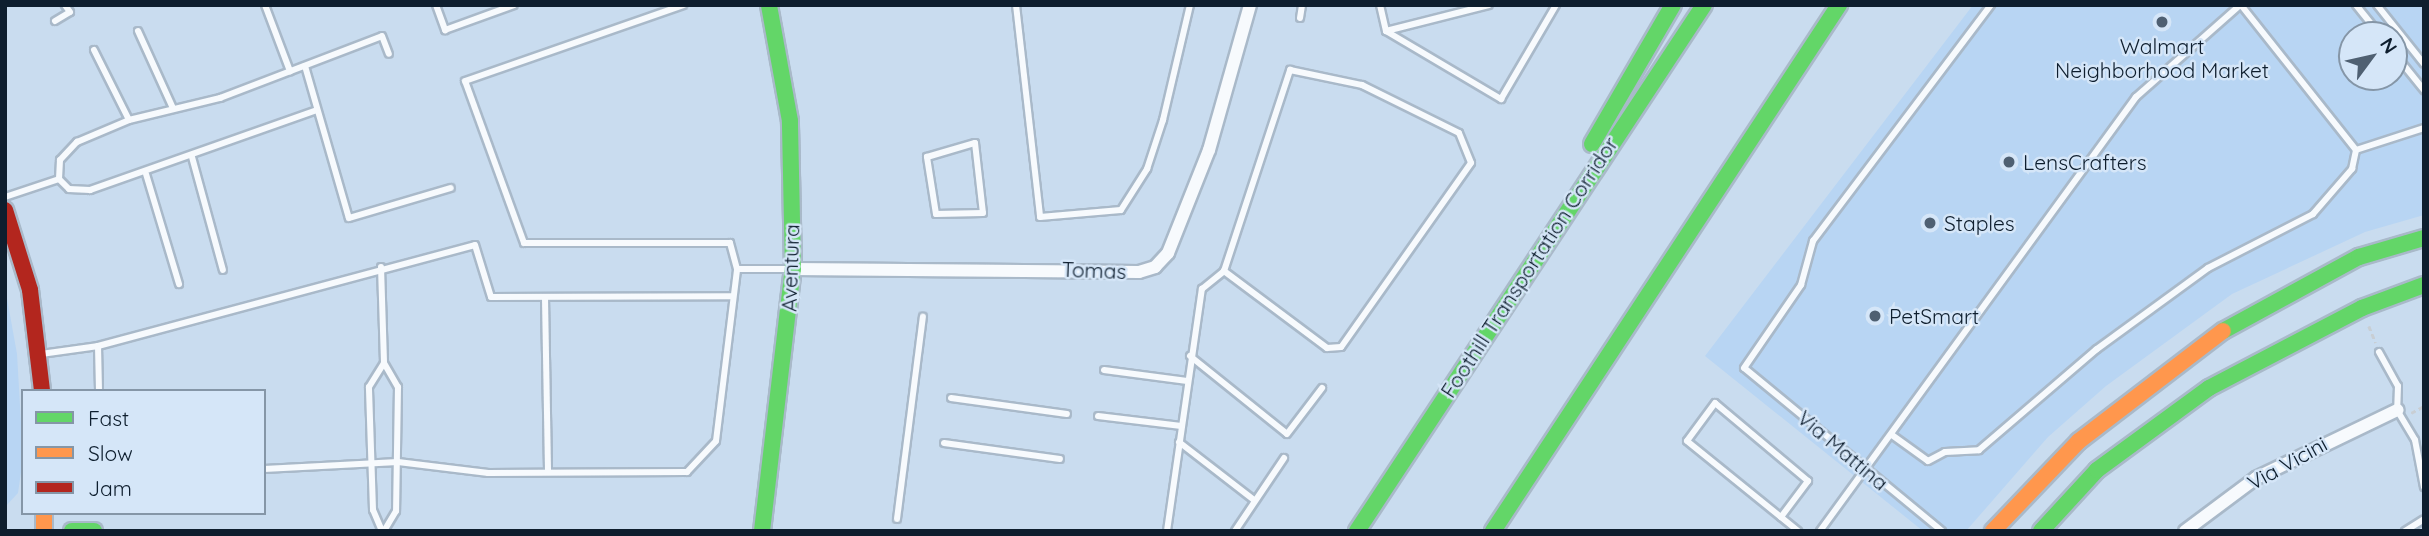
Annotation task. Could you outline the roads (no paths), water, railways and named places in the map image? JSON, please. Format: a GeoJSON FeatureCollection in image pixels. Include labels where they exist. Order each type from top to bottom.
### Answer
{"type":"FeatureCollection","features":[{"type":"Feature","properties":{"kind":"main road","name":"Aventura"},"geometry":{"type":"LineString","coordinates":[[762,531],[793,269],[790,121],[769,5]]}},
{"type":"Feature","properties":{"kind":"main road"},"geometry":{"type":"LineString","coordinates":[[1569,206],[1582,162],[1673,5]]}},
{"type":"Feature","properties":{"kind":"main road","name":"Foothill Transportation Corridor"},"geometry":{"type":"LineString","coordinates":[[1357,531],[1703,5]]}},
{"type":"Feature","properties":{"kind":"main road"},"geometry":{"type":"LineString","coordinates":[[1493,531],[1839,5]]}},
{"type":"Feature","properties":{"kind":"main road"},"geometry":{"type":"LineString","coordinates":[[1723,179],[1745,164],[1857,5]]}},
{"type":"Feature","properties":{"kind":"main road"},"geometry":{"type":"LineString","coordinates":[[5,210],[30,290],[41,389]]}},
{"type":"Feature","properties":{"kind":"main road"},"geometry":{"type":"LineString","coordinates":[[1993,531],[2079,441],[2186,355],[2278,297],[2359,257],[2424,238]]}},
{"type":"Feature","properties":{"kind":"main road"},"geometry":{"type":"LineString","coordinates":[[2041,531],[2097,470],[2209,388],[2362,308],[2424,285]]}},
{"type":"Feature","properties":{"kind":"main road"},"geometry":{"type":"LineString","coordinates":[[72,531],[94,531]]}},
{"type":"Feature","properties":{"kind":"street","name":"Tomas"},"geometry":{"type":"LineString","coordinates":[[793,269],[1139,272],[1155,267],[1168,253],[1209,149],[1250,5]]}},
{"type":"Feature","properties":{"kind":"street","name":"Via Vicini"},"geometry":{"type":"LineString","coordinates":[[2185,531],[2256,478],[2397,410]]}},
{"type":"Feature","properties":{"kind":"lane"},"geometry":{"type":"LineString","coordinates":[[55,21],[70,12],[65,5]]}},
{"type":"Feature","properties":{"kind":"lane"},"geometry":{"type":"LineString","coordinates":[[265,5],[290,72]]}},
{"type":"Feature","properties":{"kind":"lane"},"geometry":{"type":"LineString","coordinates":[[436,5],[445,30],[514,5]]}},
{"type":"Feature","properties":{"kind":"lane"},"geometry":{"type":"LineString","coordinates":[[266,469],[398,462],[548,472],[687,472],[716,442],[731,296],[737,269],[730,243],[524,243],[465,80],[683,5]]}},
{"type":"Feature","properties":{"kind":"lane"},"geometry":{"type":"LineString","coordinates":[[1016,5],[1040,217],[1121,210],[1147,169],[1163,120],[1190,5]]}},
{"type":"Feature","properties":{"kind":"lane"},"geometry":{"type":"LineString","coordinates":[[1300,18],[1302,5]]}},
{"type":"Feature","properties":{"kind":"lane"},"geometry":{"type":"LineString","coordinates":[[1380,5],[1386,31],[1501,99],[1556,5]]}},
{"type":"Feature","properties":{"kind":"lane"},"geometry":{"type":"LineString","coordinates":[[1386,31],[1489,5]]}},
{"type":"Feature","properties":{"kind":"lane","name":"Via Mattina"},"geometry":{"type":"LineString","coordinates":[[1942,531],[1744,368],[1801,285],[1812,241],[1991,5]]}},
{"type":"Feature","properties":{"kind":"lane"},"geometry":{"type":"LineString","coordinates":[[1820,531],[1867,471],[2136,97],[2241,5],[2357,150]]}},
{"type":"Feature","properties":{"kind":"lane"},"geometry":{"type":"LineString","coordinates":[[2356,5],[2369,21]]}},
{"type":"Feature","properties":{"kind":"lane"},"geometry":{"type":"LineString","coordinates":[[2377,5],[2424,64]]}},
{"type":"Feature","properties":{"kind":"lane"},"geometry":{"type":"LineString","coordinates":[[138,31],[173,108]]}},
{"type":"Feature","properties":{"kind":"lane"},"geometry":{"type":"LineString","coordinates":[[317,110],[146,174],[90,190],[69,189],[59,179],[60,160],[77,142],[129,120],[290,72],[382,36],[389,54]]}},
{"type":"Feature","properties":{"kind":"lane"},"geometry":{"type":"LineString","coordinates":[[94,50],[129,120]]}},
{"type":"Feature","properties":{"kind":"lane"},"geometry":{"type":"LineString","coordinates":[[305,66],[349,218],[452,188]]}},
{"type":"Feature","properties":{"kind":"lane"},"geometry":{"type":"LineString","coordinates":[[1167,531],[1190,356],[1202,289],[1224,271],[1290,70],[1363,85],[1459,134],[1471,163],[1341,347],[1327,348],[1224,271]]}},
{"type":"Feature","properties":{"kind":"lane"},"geometry":{"type":"LineString","coordinates":[[2408,70],[2424,90]]}},
{"type":"Feature","properties":{"kind":"lane"},"geometry":{"type":"LineString","coordinates":[[2357,150],[2424,128]]}},
{"type":"Feature","properties":{"kind":"lane"},"geometry":{"type":"LineString","coordinates":[[975,143],[983,213],[936,214],[927,157],[975,143]]}},
{"type":"Feature","properties":{"kind":"lane"},"geometry":{"type":"LineString","coordinates":[[1892,435],[1927,461],[1945,452],[1979,450],[2097,349],[2207,268],[2313,214],[2352,169],[2357,150]]}},
{"type":"Feature","properties":{"kind":"lane"},"geometry":{"type":"LineString","coordinates":[[192,157],[223,270]]}},
{"type":"Feature","properties":{"kind":"lane"},"geometry":{"type":"LineString","coordinates":[[146,174],[179,284]]}},
{"type":"Feature","properties":{"kind":"lane"},"geometry":{"type":"LineString","coordinates":[[5,197],[59,179]]}},
{"type":"Feature","properties":{"kind":"lane"},"geometry":{"type":"LineString","coordinates":[[39,355],[97,346],[382,267],[475,245],[491,297],[731,296]]}},
{"type":"Feature","properties":{"kind":"lane"},"geometry":{"type":"LineString","coordinates":[[382,267],[384,363],[398,387],[396,510],[383,531]]}},
{"type":"Feature","properties":{"kind":"lane"},"geometry":{"type":"LineString","coordinates":[[737,269],[793,269]]}},
{"type":"Feature","properties":{"kind":"lane"},"geometry":{"type":"LineString","coordinates":[[545,298],[548,472]]}},
{"type":"Feature","properties":{"kind":"lane"},"geometry":{"type":"LineString","coordinates":[[897,519],[923,317]]}},
{"type":"Feature","properties":{"kind":"lane"},"geometry":{"type":"LineString","coordinates":[[97,346],[99,389]]}},
{"type":"Feature","properties":{"kind":"lane"},"geometry":{"type":"LineString","coordinates":[[2379,352],[2398,386],[2397,410],[2415,440],[2424,487]]}},
{"type":"Feature","properties":{"kind":"lane"},"geometry":{"type":"LineString","coordinates":[[1190,356],[1287,434],[1322,388]]}},
{"type":"Feature","properties":{"kind":"lane"},"geometry":{"type":"LineString","coordinates":[[383,531],[373,510],[369,462],[369,387],[384,363]]}},
{"type":"Feature","properties":{"kind":"lane"},"geometry":{"type":"LineString","coordinates":[[1104,370],[1187,381]]}},
{"type":"Feature","properties":{"kind":"lane"},"geometry":{"type":"LineString","coordinates":[[951,398],[1067,414]]}},
{"type":"Feature","properties":{"kind":"lane"},"geometry":{"type":"LineString","coordinates":[[1782,517],[1808,481],[1715,403],[1687,441],[1798,531]]}},
{"type":"Feature","properties":{"kind":"lane"},"geometry":{"type":"LineString","coordinates":[[1098,416],[1181,426]]}},
{"type":"Feature","properties":{"kind":"lane"},"geometry":{"type":"LineString","coordinates":[[1179,442],[1254,500]]}},
{"type":"Feature","properties":{"kind":"lane"},"geometry":{"type":"LineString","coordinates":[[944,443],[1060,459]]}},
{"type":"Feature","properties":{"kind":"lane"},"geometry":{"type":"LineString","coordinates":[[1236,531],[1284,458]]}},
{"type":"Feature","properties":{"kind":"lane"},"geometry":{"type":"LineString","coordinates":[[2405,531],[2424,519]]}},
{"type":"Feature","properties":{"kind":"place","name":"Walmart Neighborhood Market"},"geometry":{"type":"Point","coordinates":[2162,22]}},
{"type":"Feature","properties":{"kind":"place","name":"LensCrafters"},"geometry":{"type":"Point","coordinates":[2009,162]}},
{"type":"Feature","properties":{"kind":"place","name":"Staples"},"geometry":{"type":"Point","coordinates":[1930,223]}},
{"type":"Feature","properties":{"kind":"place","name":"PetSmart"},"geometry":{"type":"Point","coordinates":[1875,316]}}]}
